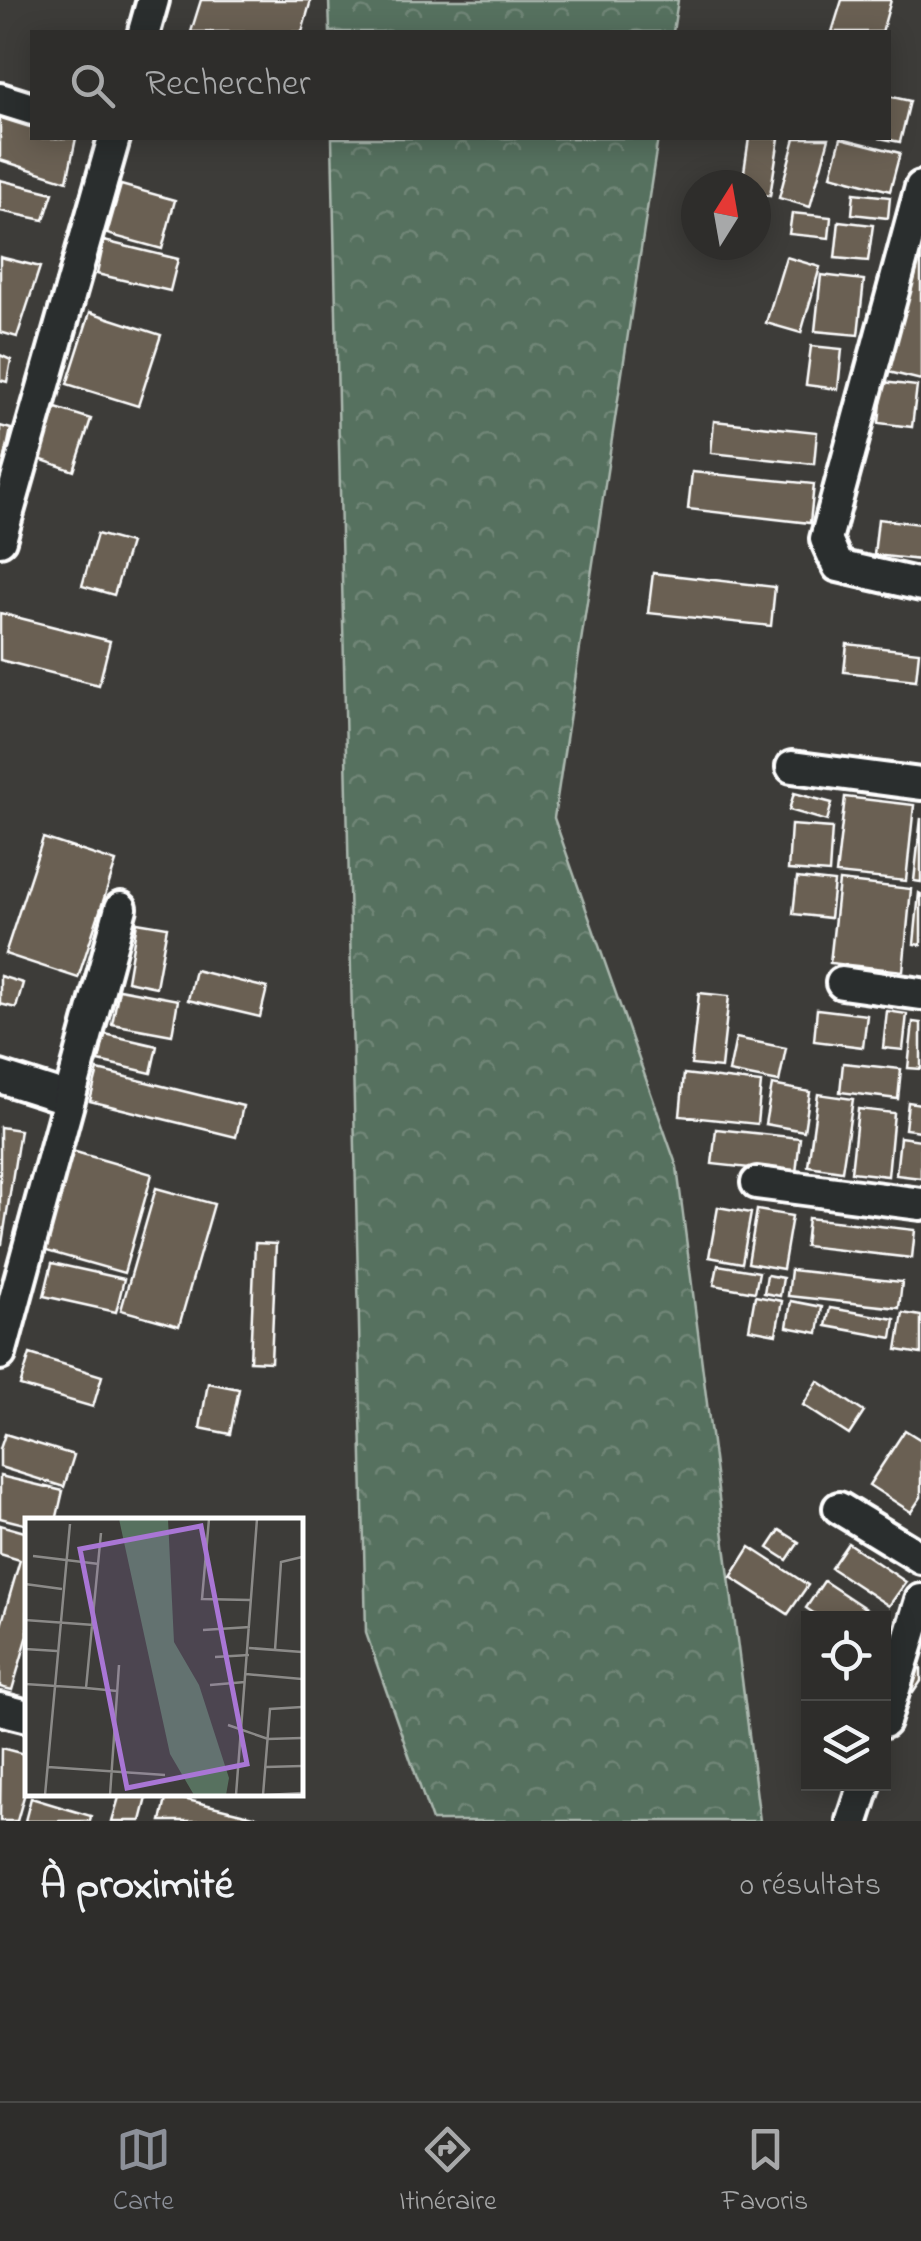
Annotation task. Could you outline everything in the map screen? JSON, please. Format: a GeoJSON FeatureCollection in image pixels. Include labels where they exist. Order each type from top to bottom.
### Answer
{"type":"FeatureCollection","features":[{"type":"Feature","properties":{"kind":"street"},"geometry":{"type":"LineString","coordinates":[[145,30],[153,0]]}},
{"type":"Feature","properties":{"kind":"street"},"geometry":{"type":"LineString","coordinates":[[0,99],[30,108]]}},
{"type":"Feature","properties":{"kind":"street"},"geometry":{"type":"LineString","coordinates":[[0,540],[113,140]]}},
{"type":"Feature","properties":{"kind":"street"},"geometry":{"type":"LineString","coordinates":[[921,188],[826,539],[838,566],[921,586]]}},
{"type":"Feature","properties":{"kind":"street"},"geometry":{"type":"LineString","coordinates":[[792,767],[921,784]]}},
{"type":"Feature","properties":{"kind":"street"},"geometry":{"type":"LineString","coordinates":[[0,1354],[120,908]]}},
{"type":"Feature","properties":{"kind":"street"},"geometry":{"type":"LineString","coordinates":[[842,983],[921,994]]}},
{"type":"Feature","properties":{"kind":"street"},"geometry":{"type":"LineString","coordinates":[[0,1077],[69,1099]]}},
{"type":"Feature","properties":{"kind":"street"},"geometry":{"type":"LineString","coordinates":[[758,1183],[921,1204]]}},
{"type":"Feature","properties":{"kind":"street"},"geometry":{"type":"LineString","coordinates":[[839,1508],[921,1558]]}},
{"type":"Feature","properties":{"kind":"street"},"geometry":{"type":"LineString","coordinates":[[890,1701],[921,1600]]}},
{"type":"Feature","properties":{"kind":"street"},"geometry":{"type":"LineString","coordinates":[[0,1709],[25,1715]]}},
{"type":"Feature","properties":{"kind":"street"},"geometry":{"type":"LineString","coordinates":[[853,1821],[862,1791]]}},
{"type":"Feature","properties":{"kind":"green space"},"geometry":{"type":"Polygon","coordinates":[[[329,0],[678,0],[673,30],[330,30],[329,0]]]}},
{"type":"Feature","properties":{"kind":"green space"},"geometry":{"type":"Polygon","coordinates":[[[332,140],[658,140],[554,818],[677,1167],[760,1821],[432,1821],[366,1633],[332,140]]]}},
{"type":"Feature","properties":{"kind":"building"},"geometry":{"type":"Polygon","coordinates":[[[201,0],[311,0],[303,30],[192,30],[201,0]]]}},
{"type":"Feature","properties":{"kind":"building"},"geometry":{"type":"Polygon","coordinates":[[[842,0],[891,0],[883,30],[833,30],[842,0]]]}},
{"type":"Feature","properties":{"kind":"building"},"geometry":{"type":"Polygon","coordinates":[[[891,97],[910,101],[900,142],[890,140],[891,97]]]}},
{"type":"Feature","properties":{"kind":"building"},"geometry":{"type":"Polygon","coordinates":[[[0,114],[30,122],[30,140],[76,140],[67,181],[0,160],[0,114]]]}},
{"type":"Feature","properties":{"kind":"building"},"geometry":{"type":"Polygon","coordinates":[[[749,140],[779,140],[771,190],[771,170],[744,170],[749,140]]]}},
{"type":"Feature","properties":{"kind":"building"},"geometry":{"type":"Polygon","coordinates":[[[794,140],[828,140],[810,207],[779,198],[794,140]]]}},
{"type":"Feature","properties":{"kind":"building"},"geometry":{"type":"Polygon","coordinates":[[[840,140],[900,153],[890,191],[831,175],[840,140]]]}},
{"type":"Feature","properties":{"kind":"building"},"geometry":{"type":"Polygon","coordinates":[[[0,180],[53,193],[44,220],[0,211],[0,180]]]}},
{"type":"Feature","properties":{"kind":"building"},"geometry":{"type":"Polygon","coordinates":[[[121,185],[175,200],[162,249],[107,234],[121,185]]]}},
{"type":"Feature","properties":{"kind":"building"},"geometry":{"type":"Polygon","coordinates":[[[854,193],[890,197],[888,218],[852,214],[854,193]]]}},
{"type":"Feature","properties":{"kind":"building"},"geometry":{"type":"Polygon","coordinates":[[[792,213],[831,217],[829,238],[789,234],[792,213]]]}},
{"type":"Feature","properties":{"kind":"building"},"geometry":{"type":"Polygon","coordinates":[[[839,221],[873,225],[868,261],[835,258],[839,221]]]}},
{"type":"Feature","properties":{"kind":"building"},"geometry":{"type":"Polygon","coordinates":[[[104,241],[178,259],[170,291],[97,274],[104,241]]]}},
{"type":"Feature","properties":{"kind":"building"},"geometry":{"type":"Polygon","coordinates":[[[921,250],[921,380],[889,372],[921,250]]]}},
{"type":"Feature","properties":{"kind":"building"},"geometry":{"type":"Polygon","coordinates":[[[0,257],[40,267],[17,337],[0,332],[0,257]]]}},
{"type":"Feature","properties":{"kind":"building"},"geometry":{"type":"Polygon","coordinates":[[[786,257],[820,267],[801,333],[766,323],[786,257]]]}},
{"type":"Feature","properties":{"kind":"building"},"geometry":{"type":"Polygon","coordinates":[[[821,275],[864,280],[858,335],[815,331],[821,275]]]}},
{"type":"Feature","properties":{"kind":"building"},"geometry":{"type":"Polygon","coordinates":[[[90,312],[161,335],[138,406],[67,384],[90,312]]]}},
{"type":"Feature","properties":{"kind":"building"},"geometry":{"type":"Polygon","coordinates":[[[811,346],[842,349],[838,389],[806,385],[811,346]]]}},
{"type":"Feature","properties":{"kind":"building"},"geometry":{"type":"Polygon","coordinates":[[[0,355],[11,360],[7,382],[0,380],[0,355]]]}},
{"type":"Feature","properties":{"kind":"building"},"geometry":{"type":"Polygon","coordinates":[[[883,382],[917,386],[912,427],[879,423],[883,382]]]}},
{"type":"Feature","properties":{"kind":"building"},"geometry":{"type":"Polygon","coordinates":[[[56,408],[91,419],[74,471],[39,459],[56,408]]]}},
{"type":"Feature","properties":{"kind":"building"},"geometry":{"type":"Polygon","coordinates":[[[714,421],[817,432],[814,464],[711,453],[714,421]]]}},
{"type":"Feature","properties":{"kind":"building"},"geometry":{"type":"Polygon","coordinates":[[[0,426],[11,429],[3,468],[0,466],[0,426]]]}},
{"type":"Feature","properties":{"kind":"building"},"geometry":{"type":"Polygon","coordinates":[[[692,472],[814,484],[810,523],[688,509],[692,472]]]}},
{"type":"Feature","properties":{"kind":"building"},"geometry":{"type":"Polygon","coordinates":[[[878,519],[921,524],[921,560],[874,555],[878,519]]]}},
{"type":"Feature","properties":{"kind":"building"},"geometry":{"type":"Polygon","coordinates":[[[97,534],[130,543],[114,595],[82,586],[97,534]]]}},
{"type":"Feature","properties":{"kind":"building"},"geometry":{"type":"Polygon","coordinates":[[[653,573],[775,587],[771,626],[648,613],[653,573]]]}},
{"type":"Feature","properties":{"kind":"building"},"geometry":{"type":"Polygon","coordinates":[[[0,613],[110,641],[99,685],[0,660],[0,613]]]}},
{"type":"Feature","properties":{"kind":"building"},"geometry":{"type":"Polygon","coordinates":[[[847,644],[919,652],[916,680],[844,672],[847,644]]]}},
{"type":"Feature","properties":{"kind":"building"},"geometry":{"type":"Polygon","coordinates":[[[794,793],[832,803],[827,821],[789,810],[794,793]]]}},
{"type":"Feature","properties":{"kind":"building"},"geometry":{"type":"Polygon","coordinates":[[[845,797],[914,805],[906,881],[836,874],[845,797]]]}},
{"type":"Feature","properties":{"kind":"building"},"geometry":{"type":"Polygon","coordinates":[[[921,818],[921,882],[914,881],[921,818]]]}},
{"type":"Feature","properties":{"kind":"building"},"geometry":{"type":"Polygon","coordinates":[[[791,825],[832,828],[829,873],[788,870],[791,825]]]}},
{"type":"Feature","properties":{"kind":"building"},"geometry":{"type":"Polygon","coordinates":[[[43,838],[116,862],[78,978],[5,954],[43,838]]]}},
{"type":"Feature","properties":{"kind":"building"},"geometry":{"type":"Polygon","coordinates":[[[797,878],[834,882],[830,918],[793,914],[797,878]]]}},
{"type":"Feature","properties":{"kind":"building"},"geometry":{"type":"Polygon","coordinates":[[[839,881],[911,889],[903,971],[830,963],[839,881]]]}},
{"type":"Feature","properties":{"kind":"building"},"geometry":{"type":"Polygon","coordinates":[[[921,894],[921,945],[914,944],[921,894]]]}},
{"type":"Feature","properties":{"kind":"building"},"geometry":{"type":"Polygon","coordinates":[[[137,922],[167,927],[156,987],[127,981],[137,922]]]}},
{"type":"Feature","properties":{"kind":"building"},"geometry":{"type":"Polygon","coordinates":[[[195,970],[267,988],[260,1017],[188,1000],[195,970]]]}},
{"type":"Feature","properties":{"kind":"building"},"geometry":{"type":"Polygon","coordinates":[[[0,976],[23,983],[16,1008],[0,1004],[0,976]]]}},
{"type":"Feature","properties":{"kind":"building"},"geometry":{"type":"Polygon","coordinates":[[[119,989],[178,1000],[172,1035],[112,1024],[119,989]]]}},
{"type":"Feature","properties":{"kind":"building"},"geometry":{"type":"Polygon","coordinates":[[[699,993],[729,996],[721,1068],[691,1065],[699,993]]]}},
{"type":"Feature","properties":{"kind":"building"},"geometry":{"type":"Polygon","coordinates":[[[817,1009],[867,1015],[863,1047],[814,1041],[817,1009]]]}},
{"type":"Feature","properties":{"kind":"building"},"geometry":{"type":"Polygon","coordinates":[[[887,1011],[907,1014],[903,1050],[883,1048],[887,1011]]]}},
{"type":"Feature","properties":{"kind":"building"},"geometry":{"type":"Polygon","coordinates":[[[913,1022],[921,1023],[921,1069],[908,1068],[913,1022]]]}},
{"type":"Feature","properties":{"kind":"building"},"geometry":{"type":"Polygon","coordinates":[[[105,1034],[157,1046],[151,1073],[99,1061],[105,1034]]]}},
{"type":"Feature","properties":{"kind":"building"},"geometry":{"type":"Polygon","coordinates":[[[736,1038],[786,1048],[779,1082],[729,1072],[736,1038]]]}},
{"type":"Feature","properties":{"kind":"building"},"geometry":{"type":"Polygon","coordinates":[[[843,1063],[901,1069],[898,1099],[840,1092],[843,1063]]]}},
{"type":"Feature","properties":{"kind":"building"},"geometry":{"type":"Polygon","coordinates":[[[98,1070],[243,1106],[236,1137],[90,1101],[98,1070]]]}},
{"type":"Feature","properties":{"kind":"building"},"geometry":{"type":"Polygon","coordinates":[[[684,1074],[761,1083],[757,1124],[680,1116],[684,1074]]]}},
{"type":"Feature","properties":{"kind":"building"},"geometry":{"type":"Polygon","coordinates":[[[772,1085],[810,1092],[804,1131],[765,1124],[772,1085]]]}},
{"type":"Feature","properties":{"kind":"building"},"geometry":{"type":"Polygon","coordinates":[[[818,1094],[853,1099],[842,1171],[808,1166],[818,1094]]]}},
{"type":"Feature","properties":{"kind":"building"},"geometry":{"type":"Polygon","coordinates":[[[908,1102],[921,1104],[921,1131],[905,1129],[908,1102]]]}},
{"type":"Feature","properties":{"kind":"building"},"geometry":{"type":"Polygon","coordinates":[[[858,1109],[894,1113],[888,1176],[851,1172],[858,1109]]]}},
{"type":"Feature","properties":{"kind":"building"},"geometry":{"type":"Polygon","coordinates":[[[0,1127],[20,1130],[2,1244],[0,1244],[0,1127]]]}},
{"type":"Feature","properties":{"kind":"building"},"geometry":{"type":"Polygon","coordinates":[[[716,1129],[800,1138],[796,1173],[712,1164],[716,1129]]]}},
{"type":"Feature","properties":{"kind":"building"},"geometry":{"type":"Polygon","coordinates":[[[900,1137],[921,1140],[921,1178],[896,1175],[900,1137]]]}},
{"type":"Feature","properties":{"kind":"building"},"geometry":{"type":"Polygon","coordinates":[[[72,1151],[152,1174],[124,1273],[43,1250],[72,1151]]]}},
{"type":"Feature","properties":{"kind":"building"},"geometry":{"type":"Polygon","coordinates":[[[156,1188],[214,1204],[179,1326],[121,1310],[156,1188]]]}},
{"type":"Feature","properties":{"kind":"building"},"geometry":{"type":"Polygon","coordinates":[[[718,1207],[751,1213],[742,1263],[709,1257],[718,1207]]]}},
{"type":"Feature","properties":{"kind":"building"},"geometry":{"type":"Polygon","coordinates":[[[757,1210],[792,1216],[783,1269],[748,1263],[757,1210]]]}},
{"type":"Feature","properties":{"kind":"building"},"geometry":{"type":"Polygon","coordinates":[[[808,1218],[915,1230],[912,1258],[805,1246],[808,1218]]]}},
{"type":"Feature","properties":{"kind":"building"},"geometry":{"type":"Polygon","coordinates":[[[255,1243],[276,1244],[271,1362],[250,1361],[255,1243]]]}},
{"type":"Feature","properties":{"kind":"building"},"geometry":{"type":"Polygon","coordinates":[[[52,1263],[124,1279],[116,1312],[44,1296],[52,1263]]]}},
{"type":"Feature","properties":{"kind":"building"},"geometry":{"type":"Polygon","coordinates":[[[718,1265],[759,1272],[755,1292],[714,1285],[718,1265]]]}},
{"type":"Feature","properties":{"kind":"building"},"geometry":{"type":"Polygon","coordinates":[[[791,1270],[902,1282],[899,1308],[788,1296],[791,1270]]]}},
{"type":"Feature","properties":{"kind":"building"},"geometry":{"type":"Polygon","coordinates":[[[767,1275],[783,1278],[780,1296],[764,1293],[767,1275]]]}},
{"type":"Feature","properties":{"kind":"building"},"geometry":{"type":"Polygon","coordinates":[[[755,1296],[782,1301],[776,1334],[749,1329],[755,1296]]]}},
{"type":"Feature","properties":{"kind":"building"},"geometry":{"type":"Polygon","coordinates":[[[791,1301],[822,1307],[818,1333],[787,1327],[791,1301]]]}},
{"type":"Feature","properties":{"kind":"building"},"geometry":{"type":"Polygon","coordinates":[[[830,1308],[895,1319],[892,1338],[826,1326],[830,1308]]]}},
{"type":"Feature","properties":{"kind":"building"},"geometry":{"type":"Polygon","coordinates":[[[903,1313],[921,1316],[921,1354],[897,1350],[903,1313]]]}},
{"type":"Feature","properties":{"kind":"building"},"geometry":{"type":"Polygon","coordinates":[[[30,1354],[102,1376],[93,1407],[20,1386],[30,1354]]]}},
{"type":"Feature","properties":{"kind":"building"},"geometry":{"type":"Polygon","coordinates":[[[818,1381],[864,1412],[849,1435],[803,1405],[818,1381]]]}},
{"type":"Feature","properties":{"kind":"building"},"geometry":{"type":"Polygon","coordinates":[[[208,1383],[239,1389],[230,1434],[200,1428],[208,1383]]]}},
{"type":"Feature","properties":{"kind":"building"},"geometry":{"type":"Polygon","coordinates":[[[905,1430],[921,1440],[921,1497],[911,1512],[869,1485],[905,1430]]]}},
{"type":"Feature","properties":{"kind":"building"},"geometry":{"type":"Polygon","coordinates":[[[5,1434],[74,1455],[64,1487],[0,1467],[5,1434]]]}},
{"type":"Feature","properties":{"kind":"building"},"geometry":{"type":"Polygon","coordinates":[[[0,1476],[63,1491],[57,1518],[25,1518],[25,1524],[0,1518],[0,1476]]]}},
{"type":"Feature","properties":{"kind":"building"},"geometry":{"type":"Polygon","coordinates":[[[0,1525],[25,1532],[25,1645],[12,1690],[0,1687],[0,1629],[20,1560],[0,1554],[0,1525]]]}},
{"type":"Feature","properties":{"kind":"building"},"geometry":{"type":"Polygon","coordinates":[[[780,1530],[799,1542],[787,1560],[768,1548],[780,1530]]]}},
{"type":"Feature","properties":{"kind":"building"},"geometry":{"type":"Polygon","coordinates":[[[848,1543],[906,1582],[889,1606],[831,1568],[848,1543]]]}},
{"type":"Feature","properties":{"kind":"building"},"geometry":{"type":"Polygon","coordinates":[[[750,1547],[808,1585],[788,1614],[731,1577],[750,1547]]]}},
{"type":"Feature","properties":{"kind":"building"},"geometry":{"type":"Polygon","coordinates":[[[824,1581],[869,1611],[810,1611],[806,1608],[824,1581]]]}},
{"type":"Feature","properties":{"kind":"building"},"geometry":{"type":"Polygon","coordinates":[[[910,1662],[921,1669],[921,1681],[913,1693],[897,1682],[910,1662]]]}},
{"type":"Feature","properties":{"kind":"building"},"geometry":{"type":"Polygon","coordinates":[[[1,1748],[25,1754],[25,1793],[17,1821],[0,1821],[1,1748]]]}},
{"type":"Feature","properties":{"kind":"building"},"geometry":{"type":"Polygon","coordinates":[[[119,1796],[147,1796],[141,1821],[112,1821],[119,1796]]]}},
{"type":"Feature","properties":{"kind":"building"},"geometry":{"type":"Polygon","coordinates":[[[167,1796],[258,1817],[258,1821],[161,1821],[167,1796]]]}},
{"type":"Feature","properties":{"kind":"building"},"geometry":{"type":"Polygon","coordinates":[[[31,1798],[91,1816],[90,1821],[25,1821],[31,1798]]]}}]}
